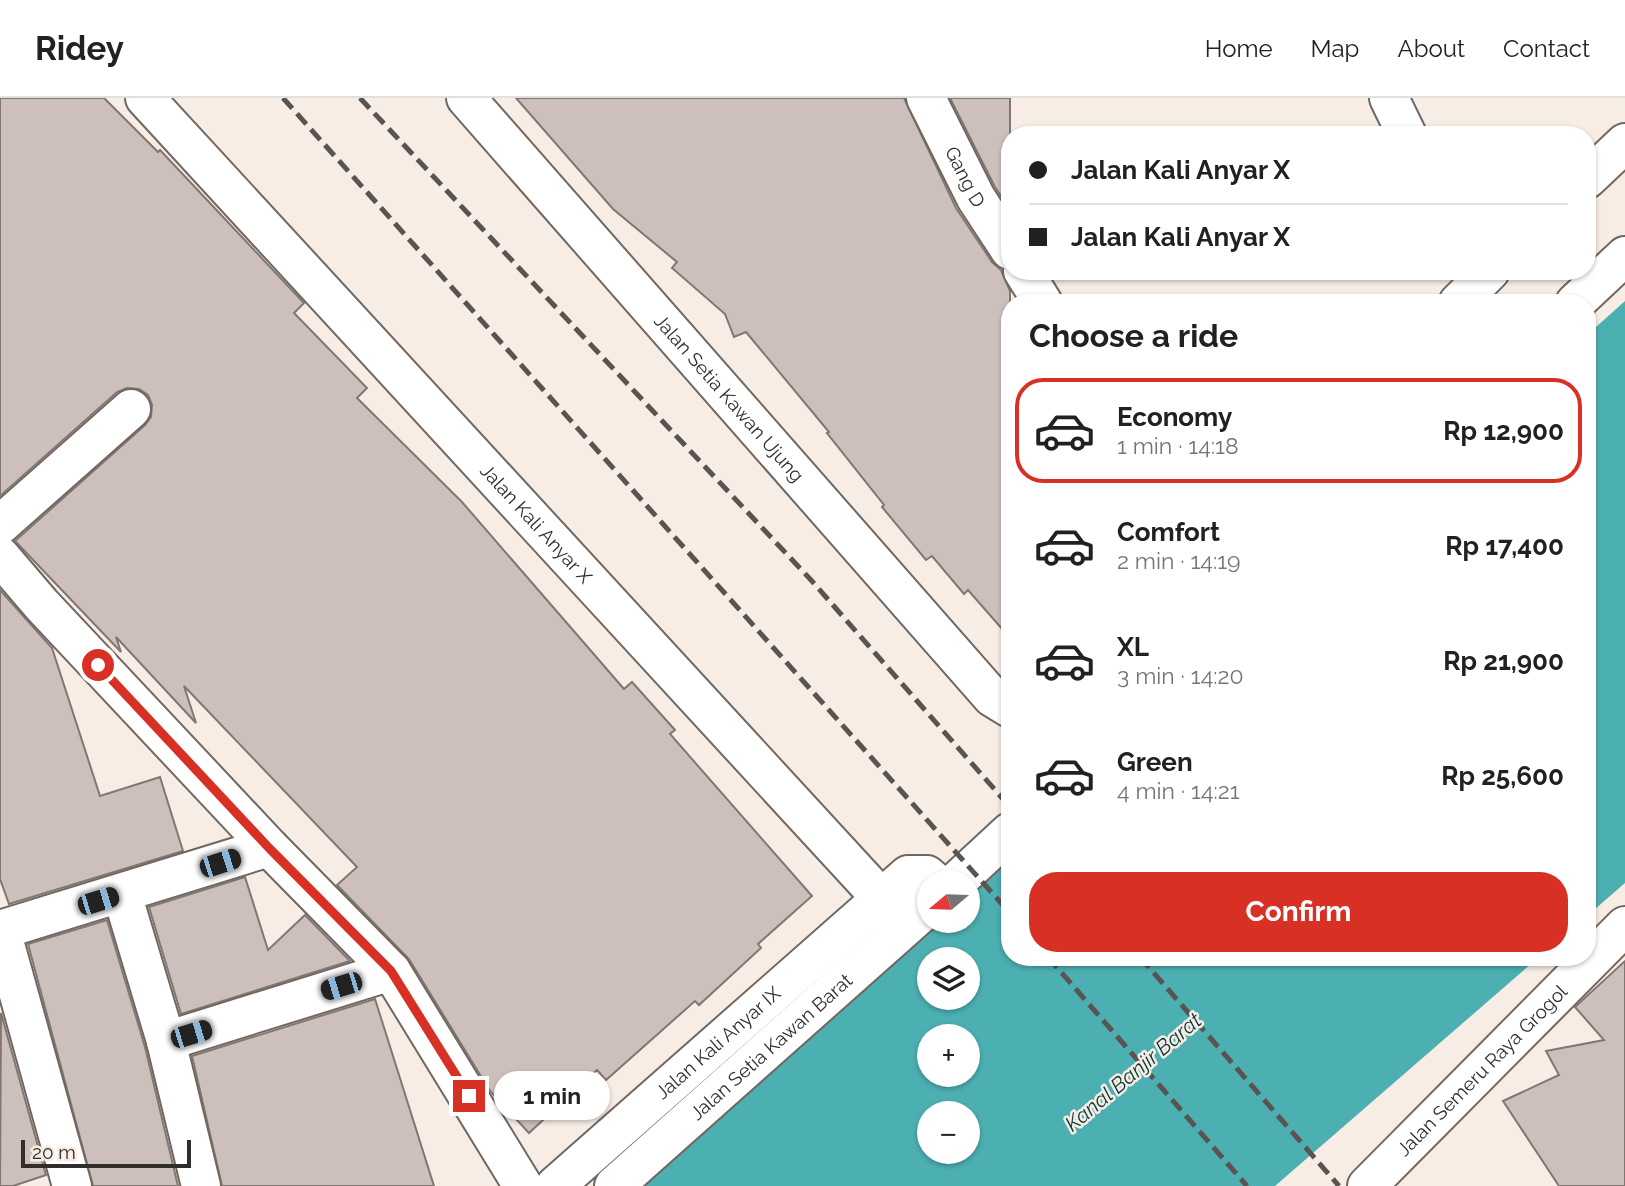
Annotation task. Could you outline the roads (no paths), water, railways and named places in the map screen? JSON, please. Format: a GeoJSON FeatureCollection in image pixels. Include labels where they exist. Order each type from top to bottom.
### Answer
{"type":"FeatureCollection","features":[{"type":"Feature","properties":{"kind":"street","name":"Jalan Kali Anyar X"},"geometry":{"type":"LineString","coordinates":[[145,98],[881,898]]}},
{"type":"Feature","properties":{"kind":"street","name":"Jalan Setia Kawan Ujung"},"geometry":{"type":"LineString","coordinates":[[466,98],[1001,703]]}},
{"type":"Feature","properties":{"kind":"street","name":"Gang D"},"geometry":{"type":"LineString","coordinates":[[926,98],[976,198],[1001,236]]}},
{"type":"Feature","properties":{"kind":"street"},"geometry":{"type":"LineString","coordinates":[[1389,98],[1403,126]]}},
{"type":"Feature","properties":{"kind":"street"},"geometry":{"type":"LineString","coordinates":[[1596,170],[1625,143]]}},
{"type":"Feature","properties":{"kind":"street"},"geometry":{"type":"LineString","coordinates":[[1585,294],[1625,256]]}},
{"type":"Feature","properties":{"kind":"street"},"geometry":{"type":"LineString","coordinates":[[0,525],[131,409]]}},
{"type":"Feature","properties":{"kind":"street"},"geometry":{"type":"LineString","coordinates":[[0,555],[41,604],[269,848],[391,971],[523,1186]]}},
{"type":"Feature","properties":{"kind":"street"},"geometry":{"type":"LineString","coordinates":[[969,870],[1001,840]]}},
{"type":"Feature","properties":{"kind":"street"},"geometry":{"type":"LineString","coordinates":[[72,1186],[0,930],[269,848]]}},
{"type":"Feature","properties":{"kind":"street"},"geometry":{"type":"LineString","coordinates":[[881,898],[908,875],[917,875]]}},
{"type":"Feature","properties":{"kind":"street"},"geometry":{"type":"LineString","coordinates":[[122,894],[166,1041],[201,1186]]}},
{"type":"Feature","properties":{"kind":"street","name":"Jalan Kali Anyar IX"},"geometry":{"type":"LineString","coordinates":[[555,1186],[881,898]]}},
{"type":"Feature","properties":{"kind":"street","name":"Jalan Setia Kawan Barat"},"geometry":{"type":"LineString","coordinates":[[614,1186],[917,917]]}},
{"type":"Feature","properties":{"kind":"street","name":"Jalan Semeru Raya Grogol"},"geometry":{"type":"LineString","coordinates":[[1596,955],[1625,926]]}},
{"type":"Feature","properties":{"kind":"street","name":"Jalan Semeru Raya Grogol"},"geometry":{"type":"LineString","coordinates":[[1367,1186],[1585,966]]}},
{"type":"Feature","properties":{"kind":"street"},"geometry":{"type":"LineString","coordinates":[[166,1041],[391,971]]}},
{"type":"Feature","properties":{"kind":"water"},"geometry":{"type":"Polygon","coordinates":[[[1625,301],[1625,883],[1596,908],[1596,327],[1625,301]]]}},
{"type":"Feature","properties":{"kind":"water","name":"Kanal Banjir Barat"},"geometry":{"type":"Polygon","coordinates":[[[1001,862],[1001,966],[1529,966],[1275,1186],[624,1186],[919,933],[980,933],[980,880],[1001,862]]]}},
{"type":"Feature","properties":{"kind":"railway"},"geometry":{"type":"LineString","coordinates":[[283,98],[1001,903]]}},
{"type":"Feature","properties":{"kind":"railway"},"geometry":{"type":"LineString","coordinates":[[360,98],[811,580],[1001,797]]}},
{"type":"Feature","properties":{"kind":"railway"},"geometry":{"type":"LineString","coordinates":[[1056,966],[1247,1186]]}},
{"type":"Feature","properties":{"kind":"railway"},"geometry":{"type":"LineString","coordinates":[[1148,966],[1339,1186]]}}]}
